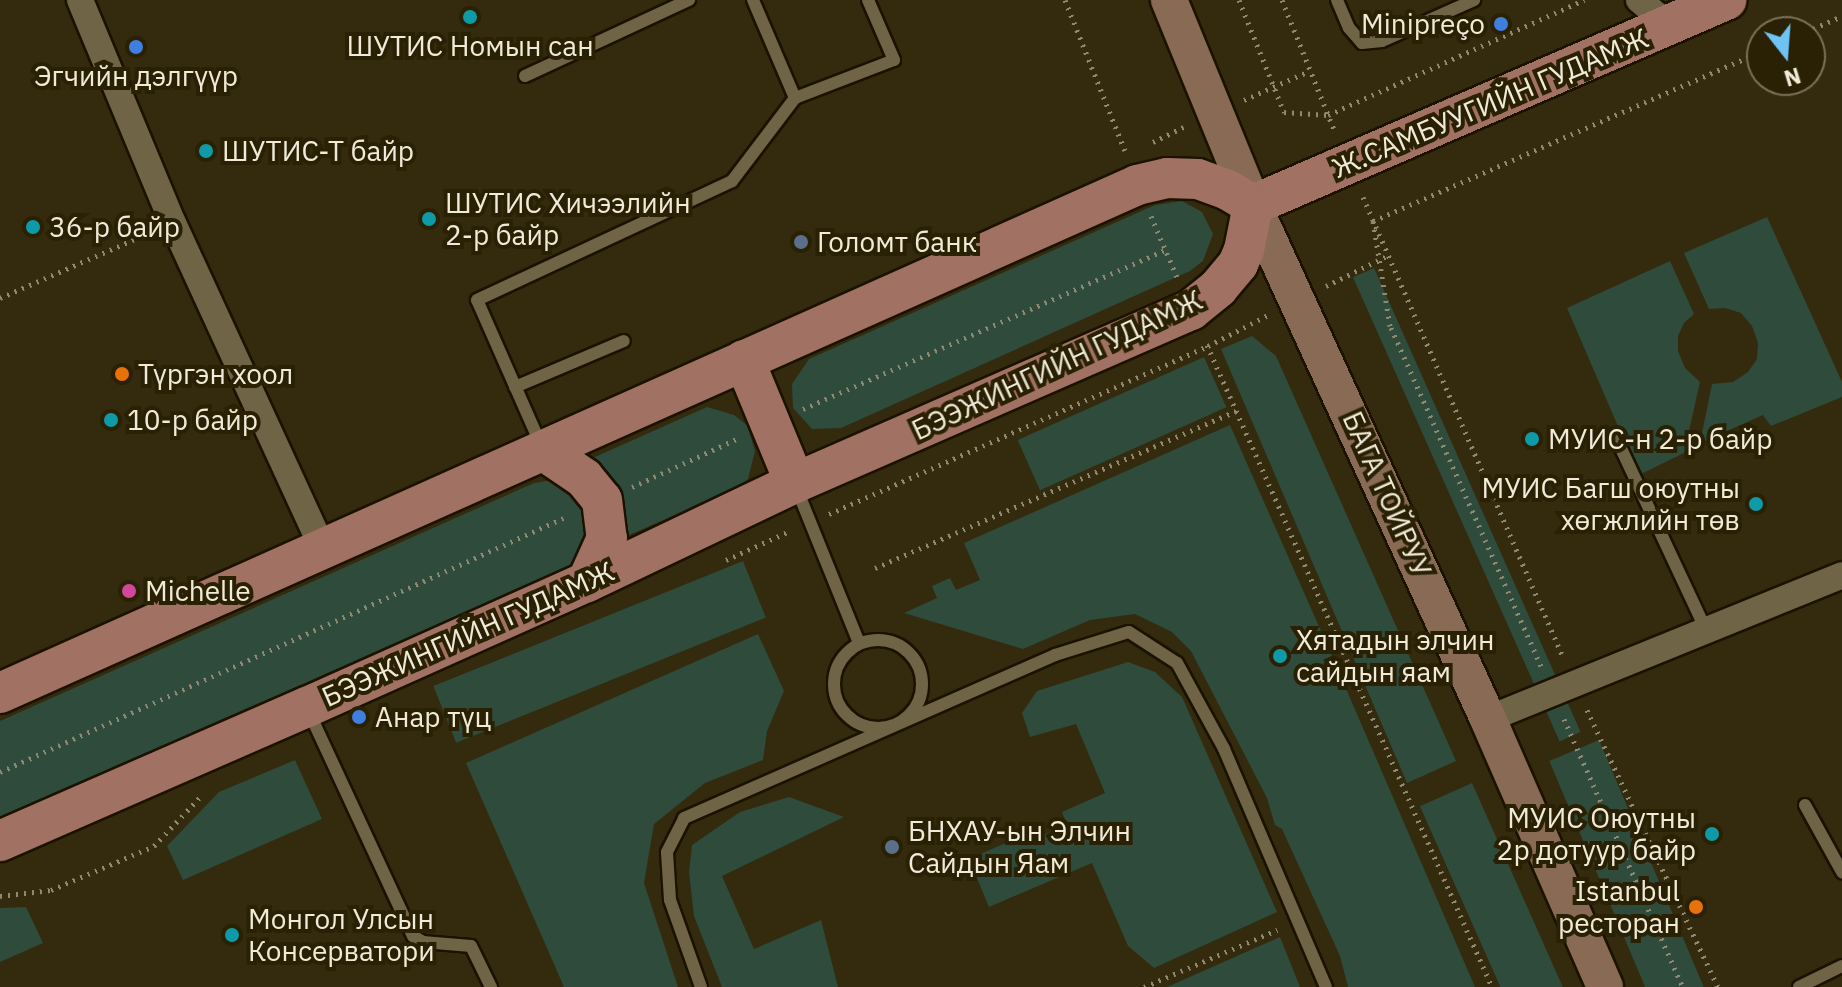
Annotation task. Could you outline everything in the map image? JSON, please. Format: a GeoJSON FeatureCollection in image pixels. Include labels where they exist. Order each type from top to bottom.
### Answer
{"type":"FeatureCollection","features":[{"type":"Feature","properties":{"kind":"main road","name":"БАГА ТОЙРУУ"},"geometry":{"type":"LineString","coordinates":[[1169,0],[1253,205],[1299,299],[1605,987]]}},
{"type":"Feature","properties":{"kind":"main road","name":"Ж.САМБУУГИЙН ГУДАМЖ"},"geometry":{"type":"LineString","coordinates":[[1253,205],[1726,0]]}},
{"type":"Feature","properties":{"kind":"main road"},"geometry":{"type":"LineString","coordinates":[[0,693],[1137,185],[1167,178],[1198,179],[1228,190],[1253,205]]}},
{"type":"Feature","properties":{"kind":"main road","name":"БЭЭЖИНГИЙН ГУДАМЖ"},"geometry":{"type":"LineString","coordinates":[[0,841],[587,582],[795,483],[1191,310],[1218,288],[1238,264],[1253,205]]}},
{"type":"Feature","properties":{"kind":"main road"},"geometry":{"type":"LineString","coordinates":[[744,360],[795,483]]}},
{"type":"Feature","properties":{"kind":"main road"},"geometry":{"type":"LineString","coordinates":[[544,451],[584,478],[602,500],[607,538],[587,582]]}},
{"type":"Feature","properties":{"kind":"street"},"geometry":{"type":"LineString","coordinates":[[80,0],[173,223],[323,549]]}},
{"type":"Feature","properties":{"kind":"street"},"geometry":{"type":"LineString","coordinates":[[1639,0],[1669,25]]}},
{"type":"Feature","properties":{"kind":"street"},"geometry":{"type":"LineString","coordinates":[[1488,719],[1842,575]]}},
{"type":"Feature","properties":{"kind":"lane"},"geometry":{"type":"LineString","coordinates":[[525,76],[689,0]]}},
{"type":"Feature","properties":{"kind":"lane"},"geometry":{"type":"LineString","coordinates":[[753,0],[795,98]]}},
{"type":"Feature","properties":{"kind":"lane"},"geometry":{"type":"LineString","coordinates":[[544,451],[477,300],[732,181],[795,98],[894,60],[868,0]]}},
{"type":"Feature","properties":{"kind":"lane"},"geometry":{"type":"LineString","coordinates":[[1337,0],[1349,28],[1362,43],[1382,41],[1474,0]]}},
{"type":"Feature","properties":{"kind":"lane"},"geometry":{"type":"LineString","coordinates":[[515,387],[624,341]]}},
{"type":"Feature","properties":{"kind":"lane"},"geometry":{"type":"LineString","coordinates":[[1617,440],[1706,630]]}},
{"type":"Feature","properties":{"kind":"lane"},"geometry":{"type":"LineString","coordinates":[[795,483],[859,643]]}},
{"type":"Feature","properties":{"kind":"lane"},"geometry":{"type":"LineString","coordinates":[[701,987],[670,900],[667,852],[684,818],[1055,655],[1129,632],[1177,663],[1224,749],[1326,987]]}},
{"type":"Feature","properties":{"kind":"lane"},"geometry":{"type":"LineString","coordinates":[[876,639],[894,642],[909,652],[919,666],[923,683],[920,700],[910,715],[896,726],[879,729],[861,727],[847,717],[836,703],[832,686],[835,668],[845,653],[859,643],[876,639]]}},
{"type":"Feature","properties":{"kind":"lane"},"geometry":{"type":"LineString","coordinates":[[307,707],[413,936],[423,942],[471,946],[491,987]]}},
{"type":"Feature","properties":{"kind":"lane"},"geometry":{"type":"LineString","coordinates":[[1805,805],[1842,872]]}},
{"type":"Feature","properties":{"kind":"lane"},"geometry":{"type":"LineString","coordinates":[[1799,987],[1842,966]]}},
{"type":"Feature","properties":{"kind":"path"},"geometry":{"type":"LineString","coordinates":[[1065,0],[1137,185],[1191,310],[1492,987]]}},
{"type":"Feature","properties":{"kind":"path"},"geometry":{"type":"LineString","coordinates":[[1239,0],[1284,112],[1328,115],[1584,0]]}},
{"type":"Feature","properties":{"kind":"path"},"geometry":{"type":"LineString","coordinates":[[1282,0],[1683,987]]}},
{"type":"Feature","properties":{"kind":"path"},"geometry":{"type":"LineString","coordinates":[[1373,221],[1746,58]]}},
{"type":"Feature","properties":{"kind":"path"},"geometry":{"type":"LineString","coordinates":[[1373,221],[1390,326],[1563,687],[1630,795],[1718,987]]}},
{"type":"Feature","properties":{"kind":"path"},"geometry":{"type":"LineString","coordinates":[[0,298],[173,223]]}},
{"type":"Feature","properties":{"kind":"path"},"geometry":{"type":"LineString","coordinates":[[711,566],[1208,346],[1387,256]]}},
{"type":"Feature","properties":{"kind":"path"},"geometry":{"type":"LineString","coordinates":[[875,568],[1236,411]]}},
{"type":"Feature","properties":{"kind":"path"},"geometry":{"type":"LineString","coordinates":[[0,896],[51,890],[154,846],[207,789]]}},
{"type":"Feature","properties":{"kind":"path"},"geometry":{"type":"LineString","coordinates":[[1144,987],[1296,921]]}},
{"type":"Feature","properties":{"kind":"green space"},"geometry":{"type":"Polygon","coordinates":[[[1182,201],[1202,212],[1213,234],[1203,261],[1190,271],[841,428],[812,429],[793,408],[792,384],[809,359],[1155,205],[1182,201]]]}},
{"type":"Feature","properties":{"kind":"green space"},"geometry":{"type":"Polygon","coordinates":[[[1767,217],[1842,382],[1842,397],[1771,426],[1763,415],[1700,443],[1712,384],[1733,382],[1748,372],[1757,359],[1758,343],[1752,326],[1741,313],[1725,308],[1709,309],[1684,253],[1767,217]]]}},
{"type":"Feature","properties":{"kind":"green space"},"geometry":{"type":"Polygon","coordinates":[[[1670,261],[1694,314],[1684,323],[1678,336],[1678,351],[1685,368],[1700,382],[1684,453],[1639,475],[1567,308],[1670,261]]]}},
{"type":"Feature","properties":{"kind":"green space"},"geometry":{"type":"Polygon","coordinates":[[[1374,268],[1581,732],[1560,741],[1353,277],[1374,268]]]}},
{"type":"Feature","properties":{"kind":"green space"},"geometry":{"type":"Polygon","coordinates":[[[1252,336],[1276,356],[1456,761],[1407,783],[1221,349],[1252,336]]]}},
{"type":"Feature","properties":{"kind":"green space"},"geometry":{"type":"Polygon","coordinates":[[[1204,357],[1226,407],[1040,490],[1018,440],[1204,357]]]}},
{"type":"Feature","properties":{"kind":"green space"},"geometry":{"type":"Polygon","coordinates":[[[707,407],[734,415],[747,425],[755,451],[748,479],[738,488],[615,541],[577,465],[707,407]]]}},
{"type":"Feature","properties":{"kind":"green space"},"geometry":{"type":"Polygon","coordinates":[[[1230,425],[1475,987],[1348,987],[1340,956],[1282,829],[1275,825],[1267,798],[1191,651],[1172,632],[1135,614],[1090,620],[1023,649],[904,613],[937,598],[932,586],[950,578],[956,590],[980,580],[964,543],[1230,425]]]}},
{"type":"Feature","properties":{"kind":"green space"},"geometry":{"type":"Polygon","coordinates":[[[559,479],[596,515],[578,560],[572,565],[0,818],[0,721],[534,483],[559,479]]]}},
{"type":"Feature","properties":{"kind":"green space"},"geometry":{"type":"Polygon","coordinates":[[[743,561],[766,618],[456,743],[433,686],[743,561]]]}},
{"type":"Feature","properties":{"kind":"green space"},"geometry":{"type":"Polygon","coordinates":[[[758,634],[784,691],[767,731],[763,760],[705,783],[654,824],[644,883],[678,987],[564,987],[466,763],[758,634]]]}},
{"type":"Feature","properties":{"kind":"green space"},"geometry":{"type":"Polygon","coordinates":[[[1128,662],[1155,672],[1182,697],[1277,912],[1154,968],[1128,946],[1092,863],[989,907],[969,859],[1040,828],[1043,835],[1067,825],[1062,812],[1105,793],[1076,724],[1030,737],[1022,713],[1037,691],[1128,662]]]}},
{"type":"Feature","properties":{"kind":"green space"},"geometry":{"type":"Polygon","coordinates":[[[1599,740],[1704,987],[1645,987],[1549,761],[1599,740]]]}},
{"type":"Feature","properties":{"kind":"green space"},"geometry":{"type":"Polygon","coordinates":[[[295,760],[322,819],[183,880],[167,846],[219,792],[295,760]]]}},
{"type":"Feature","properties":{"kind":"green space"},"geometry":{"type":"Polygon","coordinates":[[[1472,783],[1563,987],[1500,987],[1420,806],[1472,783]]]}},
{"type":"Feature","properties":{"kind":"green space"},"geometry":{"type":"Polygon","coordinates":[[[789,797],[844,817],[722,876],[754,949],[821,920],[838,987],[722,987],[694,916],[689,872],[692,845],[740,812],[789,797]]]}},
{"type":"Feature","properties":{"kind":"green space"},"geometry":{"type":"Polygon","coordinates":[[[26,907],[43,943],[0,962],[0,908],[26,907]]]}},
{"type":"Feature","properties":{"kind":"green space"},"geometry":{"type":"Polygon","coordinates":[[[1280,937],[1300,987],[1167,987],[1280,937]]]}},
{"type":"Feature","properties":{"kind":"place","name":"ШУТИС Номын сан"},"geometry":{"type":"Point","coordinates":[470,17]}},
{"type":"Feature","properties":{"kind":"place","name":"Minipreço"},"geometry":{"type":"Point","coordinates":[1501,24]}},
{"type":"Feature","properties":{"kind":"place","name":"Эгчийн дэлгүүр"},"geometry":{"type":"Point","coordinates":[136,47]}},
{"type":"Feature","properties":{"kind":"place","name":"ШУТИС-Т байр"},"geometry":{"type":"Point","coordinates":[206,151]}},
{"type":"Feature","properties":{"kind":"place","name":"ШУТИС Хичээлийн 2-р байр"},"geometry":{"type":"Point","coordinates":[429,219]}},
{"type":"Feature","properties":{"kind":"place","name":"36-р байр"},"geometry":{"type":"Point","coordinates":[33,227]}},
{"type":"Feature","properties":{"kind":"place","name":"Голомт банк"},"geometry":{"type":"Point","coordinates":[801,242]}},
{"type":"Feature","properties":{"kind":"place","name":"Түргэн хоол"},"geometry":{"type":"Point","coordinates":[122,374]}},
{"type":"Feature","properties":{"kind":"place","name":"10-р байр"},"geometry":{"type":"Point","coordinates":[111,420]}},
{"type":"Feature","properties":{"kind":"place","name":"МУИС-н 2-р байр"},"geometry":{"type":"Point","coordinates":[1532,439]}},
{"type":"Feature","properties":{"kind":"place","name":"МУИС Багш оюутны хөгжлийн төв"},"geometry":{"type":"Point","coordinates":[1756,504]}},
{"type":"Feature","properties":{"kind":"place","name":"Michelle"},"geometry":{"type":"Point","coordinates":[129,591]}},
{"type":"Feature","properties":{"kind":"place","name":"Хятадын элчин сайдын яам"},"geometry":{"type":"Point","coordinates":[1280,656]}},
{"type":"Feature","properties":{"kind":"place","name":"Анар түц"},"geometry":{"type":"Point","coordinates":[359,717]}},
{"type":"Feature","properties":{"kind":"place","name":"МУИС Оюутны 2р дотуур байр"},"geometry":{"type":"Point","coordinates":[1712,834]}},
{"type":"Feature","properties":{"kind":"place","name":"БНХАУ-ын Элчин Сайдын Яам"},"geometry":{"type":"Point","coordinates":[892,847]}},
{"type":"Feature","properties":{"kind":"place","name":"Istanbul ресторан"},"geometry":{"type":"Point","coordinates":[1696,907]}},
{"type":"Feature","properties":{"kind":"place","name":"Монгол Улсын Консерватори"},"geometry":{"type":"Point","coordinates":[232,935]}}]}
